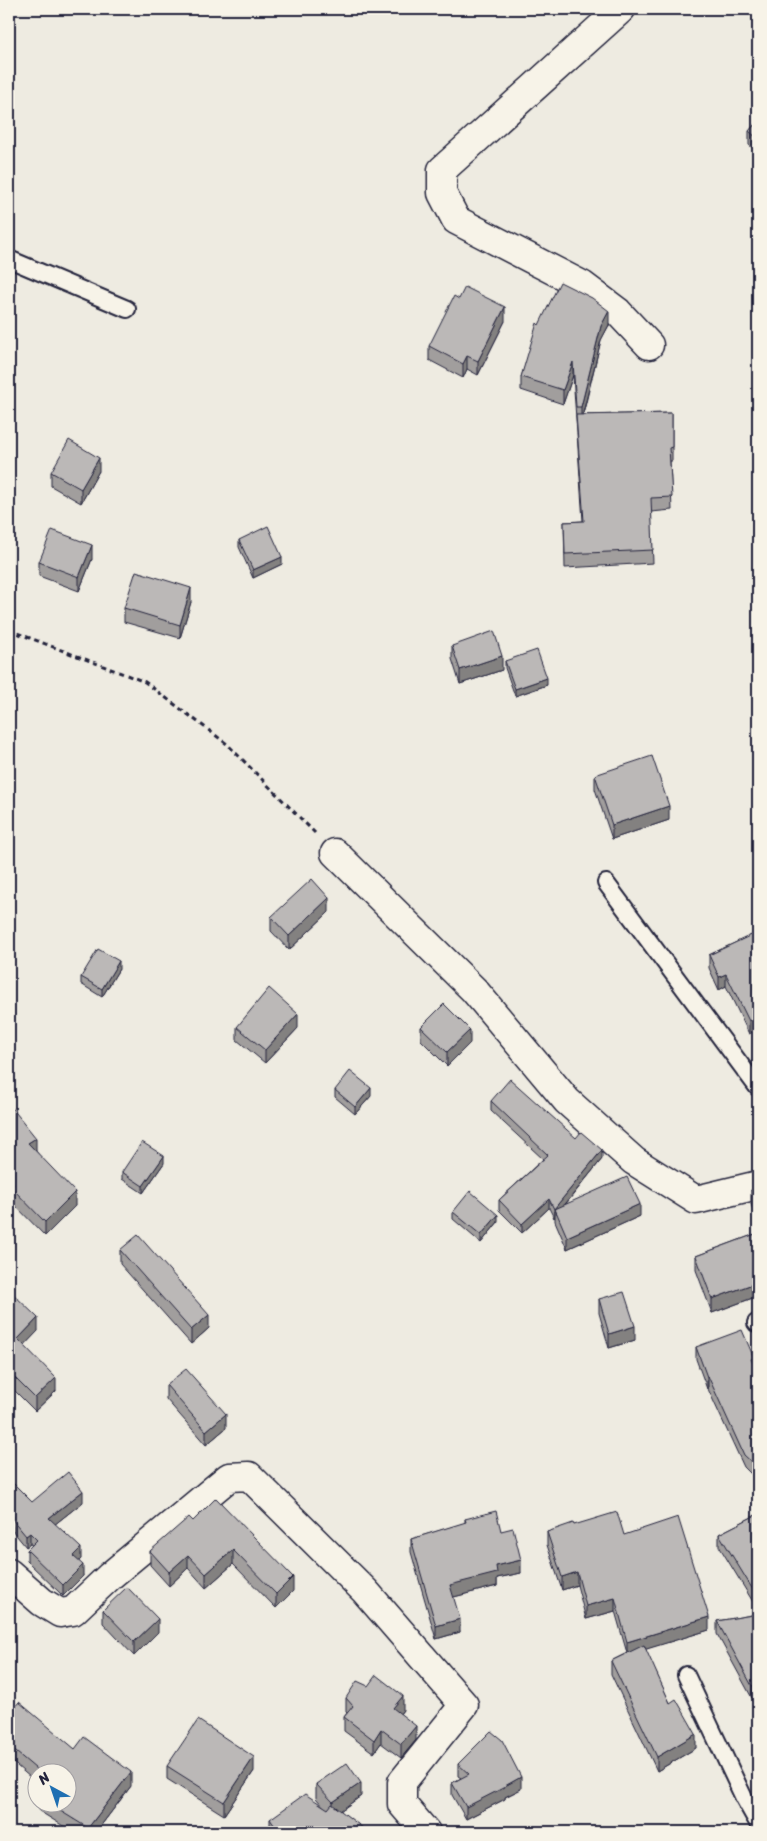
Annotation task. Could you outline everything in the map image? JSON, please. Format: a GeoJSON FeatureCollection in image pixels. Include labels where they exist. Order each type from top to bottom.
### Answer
{"type":"FeatureCollection","features":[{"type":"Feature","properties":{"kind":"street"},"geometry":{"type":"LineString","coordinates":[[621,9],[442,170],[442,193],[456,220],[582,285],[618,312],[649,345]]}},
{"type":"Feature","properties":{"kind":"street"},"geometry":{"type":"LineString","coordinates":[[335,853],[474,990],[567,1101],[634,1161],[696,1200],[758,1184]]}},
{"type":"Feature","properties":{"kind":"street"},"geometry":{"type":"LineString","coordinates":[[9,1573],[42,1602],[60,1613],[73,1611],[110,1576],[229,1476],[250,1476],[365,1591],[464,1705],[402,1782],[402,1804],[426,1832]]}},
{"type":"Feature","properties":{"kind":"lane"},"geometry":{"type":"LineString","coordinates":[[9,259],[127,309]]}},
{"type":"Feature","properties":{"kind":"lane"},"geometry":{"type":"LineString","coordinates":[[606,883],[758,1088]]}},
{"type":"Feature","properties":{"kind":"lane"},"geometry":{"type":"LineString","coordinates":[[686,1675],[744,1798],[758,1823]]}},
{"type":"Feature","properties":{"kind":"path"},"geometry":{"type":"LineString","coordinates":[[9,630],[145,682],[227,744],[335,853]]}},
{"type":"Feature","properties":{"kind":"building"},"geometry":{"type":"Polygon","coordinates":[[[758,121],[758,139],[749,131],[758,121]]]}},
{"type":"Feature","properties":{"kind":"building"},"geometry":{"type":"Polygon","coordinates":[[[560,282],[592,298],[609,311],[601,326],[581,407],[576,407],[573,362],[563,390],[521,377],[537,323],[539,325],[560,282]]]}},
{"type":"Feature","properties":{"kind":"building"},"geometry":{"type":"Polygon","coordinates":[[[465,287],[505,307],[478,361],[467,356],[463,364],[429,346],[454,296],[459,299],[465,287]]]}},
{"type":"Feature","properties":{"kind":"building"},"geometry":{"type":"Polygon","coordinates":[[[672,413],[672,447],[669,448],[672,497],[651,498],[653,550],[565,554],[564,522],[584,521],[576,415],[672,413]]]}},
{"type":"Feature","properties":{"kind":"building"},"geometry":{"type":"Polygon","coordinates":[[[69,440],[99,458],[81,489],[51,472],[69,440]]]}},
{"type":"Feature","properties":{"kind":"building"},"geometry":{"type":"Polygon","coordinates":[[[268,526],[282,557],[253,570],[239,540],[268,526]]]}},
{"type":"Feature","properties":{"kind":"building"},"geometry":{"type":"Polygon","coordinates":[[[52,530],[92,545],[79,577],[39,562],[52,530]]]}},
{"type":"Feature","properties":{"kind":"building"},"geometry":{"type":"Polygon","coordinates":[[[136,571],[191,588],[180,625],[124,608],[136,571]]]}},
{"type":"Feature","properties":{"kind":"building"},"geometry":{"type":"Polygon","coordinates":[[[494,631],[502,656],[460,670],[452,646],[494,631]]]}},
{"type":"Feature","properties":{"kind":"building"},"geometry":{"type":"Polygon","coordinates":[[[537,650],[547,678],[515,689],[505,661],[537,650]]]}},
{"type":"Feature","properties":{"kind":"building"},"geometry":{"type":"Polygon","coordinates":[[[652,756],[669,806],[612,825],[595,775],[652,756]]]}},
{"type":"Feature","properties":{"kind":"building"},"geometry":{"type":"Polygon","coordinates":[[[312,879],[329,898],[289,936],[271,917],[312,879]]]}},
{"type":"Feature","properties":{"kind":"building"},"geometry":{"type":"Polygon","coordinates":[[[758,932],[758,1017],[749,1021],[726,974],[719,977],[709,955],[758,932]]]}},
{"type":"Feature","properties":{"kind":"building"},"geometry":{"type":"Polygon","coordinates":[[[98,949],[119,961],[102,989],[81,977],[98,949]]]}},
{"type":"Feature","properties":{"kind":"building"},"geometry":{"type":"Polygon","coordinates":[[[269,988],[298,1014],[265,1050],[237,1027],[269,988]]]}},
{"type":"Feature","properties":{"kind":"building"},"geometry":{"type":"Polygon","coordinates":[[[444,1004],[470,1030],[447,1052],[421,1027],[444,1004]]]}},
{"type":"Feature","properties":{"kind":"building"},"geometry":{"type":"Polygon","coordinates":[[[350,1071],[371,1088],[355,1107],[335,1090],[350,1071]]]}},
{"type":"Feature","properties":{"kind":"building"},"geometry":{"type":"Polygon","coordinates":[[[510,1079],[576,1138],[581,1132],[602,1150],[554,1209],[549,1199],[522,1224],[499,1200],[548,1155],[491,1101],[510,1079]]]}},
{"type":"Feature","properties":{"kind":"building"},"geometry":{"type":"Polygon","coordinates":[[[12,1108],[36,1138],[28,1143],[75,1192],[45,1222],[11,1187],[14,1184],[9,1178],[9,1111],[12,1108]]]}},
{"type":"Feature","properties":{"kind":"building"},"geometry":{"type":"Polygon","coordinates":[[[142,1142],[164,1156],[143,1186],[122,1172],[142,1142]]]}},
{"type":"Feature","properties":{"kind":"building"},"geometry":{"type":"Polygon","coordinates":[[[627,1177],[640,1204],[567,1237],[555,1209],[627,1177]]]}},
{"type":"Feature","properties":{"kind":"building"},"geometry":{"type":"Polygon","coordinates":[[[758,1188],[758,1211],[751,1190],[758,1188]]]}},
{"type":"Feature","properties":{"kind":"building"},"geometry":{"type":"Polygon","coordinates":[[[470,1191],[498,1215],[481,1235],[453,1212],[470,1191]]]}},
{"type":"Feature","properties":{"kind":"building"},"geometry":{"type":"Polygon","coordinates":[[[758,1233],[758,1282],[712,1299],[696,1256],[758,1233]]]}},
{"type":"Feature","properties":{"kind":"building"},"geometry":{"type":"Polygon","coordinates":[[[138,1235],[209,1315],[191,1330],[120,1250],[138,1235]]]}},
{"type":"Feature","properties":{"kind":"building"},"geometry":{"type":"Polygon","coordinates":[[[9,1290],[38,1318],[18,1339],[56,1378],[35,1398],[9,1372],[9,1290]]]}},
{"type":"Feature","properties":{"kind":"building"},"geometry":{"type":"Polygon","coordinates":[[[624,1292],[635,1326],[609,1334],[599,1299],[624,1292]]]}},
{"type":"Feature","properties":{"kind":"building"},"geometry":{"type":"Polygon","coordinates":[[[742,1330],[754,1358],[751,1359],[758,1374],[758,1468],[744,1455],[707,1377],[696,1347],[742,1330]]]}},
{"type":"Feature","properties":{"kind":"building"},"geometry":{"type":"Polygon","coordinates":[[[186,1369],[226,1414],[206,1431],[166,1385],[186,1369]]]}},
{"type":"Feature","properties":{"kind":"building"},"geometry":{"type":"Polygon","coordinates":[[[68,1472],[83,1491],[49,1518],[81,1548],[73,1556],[83,1565],[63,1585],[27,1550],[37,1540],[30,1533],[26,1536],[12,1519],[14,1517],[9,1512],[9,1479],[32,1502],[68,1472]]]}},
{"type":"Feature","properties":{"kind":"building"},"geometry":{"type":"Polygon","coordinates":[[[216,1498],[293,1577],[276,1594],[233,1550],[206,1574],[188,1555],[169,1572],[150,1551],[189,1517],[193,1521],[216,1498]]]}},
{"type":"Feature","properties":{"kind":"building"},"geometry":{"type":"Polygon","coordinates":[[[496,1511],[501,1531],[513,1528],[521,1560],[496,1566],[497,1573],[450,1585],[460,1619],[436,1626],[411,1539],[466,1522],[465,1519],[496,1511]]]}},
{"type":"Feature","properties":{"kind":"building"},"geometry":{"type":"Polygon","coordinates":[[[617,1512],[624,1535],[678,1517],[709,1617],[627,1642],[615,1598],[586,1606],[577,1572],[562,1577],[547,1532],[573,1523],[574,1525],[617,1512]]]}},
{"type":"Feature","properties":{"kind":"building"},"geometry":{"type":"Polygon","coordinates":[[[758,1514],[758,1598],[719,1534],[758,1514]]]}},
{"type":"Feature","properties":{"kind":"building"},"geometry":{"type":"Polygon","coordinates":[[[127,1587],[158,1619],[134,1642],[103,1610],[127,1587]]]}},
{"type":"Feature","properties":{"kind":"building"},"geometry":{"type":"Polygon","coordinates":[[[758,1614],[758,1683],[752,1686],[717,1621],[758,1614]]]}},
{"type":"Feature","properties":{"kind":"building"},"geometry":{"type":"Polygon","coordinates":[[[644,1645],[670,1703],[676,1699],[696,1734],[657,1757],[611,1661],[644,1645]]]}},
{"type":"Feature","properties":{"kind":"building"},"geometry":{"type":"Polygon","coordinates":[[[376,1675],[403,1696],[393,1708],[416,1726],[401,1744],[381,1729],[374,1740],[344,1717],[353,1706],[346,1698],[357,1681],[368,1686],[376,1675]]]}},
{"type":"Feature","properties":{"kind":"building"},"geometry":{"type":"Polygon","coordinates":[[[19,1702],[75,1749],[84,1737],[131,1772],[88,1828],[65,1814],[78,1814],[78,1764],[30,1764],[10,1747],[16,1740],[9,1735],[9,1714],[19,1702]]]}},
{"type":"Feature","properties":{"kind":"building"},"geometry":{"type":"Polygon","coordinates":[[[198,1720],[254,1757],[224,1802],[167,1766],[198,1720]]]}},
{"type":"Feature","properties":{"kind":"building"},"geometry":{"type":"Polygon","coordinates":[[[491,1731],[502,1740],[521,1777],[466,1807],[452,1783],[469,1774],[458,1764],[491,1731]]]}},
{"type":"Feature","properties":{"kind":"building"},"geometry":{"type":"Polygon","coordinates":[[[347,1763],[361,1783],[333,1802],[316,1784],[347,1763]]]}},
{"type":"Feature","properties":{"kind":"building"},"geometry":{"type":"Polygon","coordinates":[[[305,1794],[328,1809],[332,1804],[368,1832],[279,1832],[270,1819],[305,1794]]]}}]}
